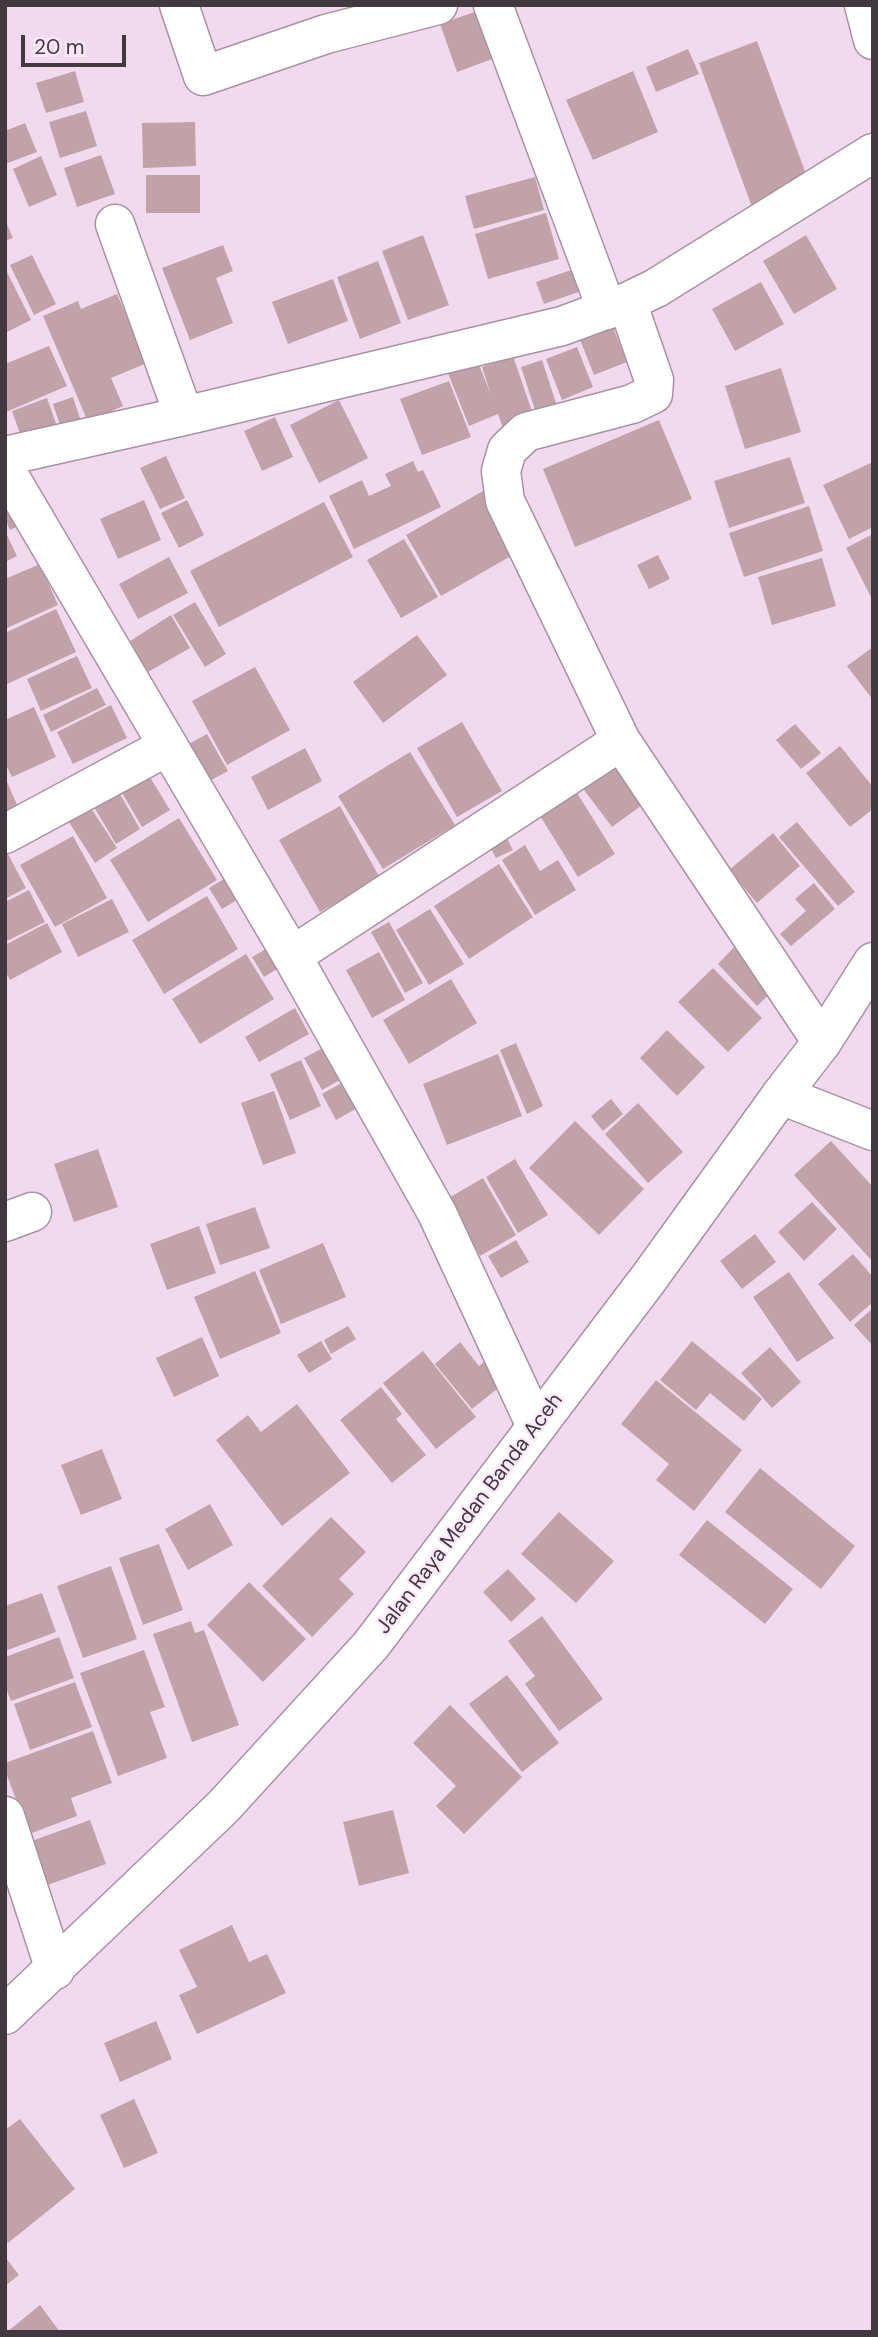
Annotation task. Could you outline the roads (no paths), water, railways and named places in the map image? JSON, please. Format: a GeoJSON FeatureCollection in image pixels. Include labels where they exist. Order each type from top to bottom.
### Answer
{"type":"FeatureCollection","features":[{"type":"Feature","properties":{"kind":"main road"},"geometry":{"type":"LineString","coordinates":[[179,5],[203,76],[326,34],[438,5]]}},
{"type":"Feature","properties":{"kind":"main road"},"geometry":{"type":"LineString","coordinates":[[493,5],[617,306],[654,380],[653,394],[632,404],[526,432],[507,450],[501,471],[505,501],[621,741],[822,1042]]}},
{"type":"Feature","properties":{"kind":"main road"},"geometry":{"type":"LineString","coordinates":[[864,5],[873,40]]}},
{"type":"Feature","properties":{"kind":"main road"},"geometry":{"type":"LineString","coordinates":[[5,456],[562,326],[656,288],[873,153]]}},
{"type":"Feature","properties":{"kind":"main road"},"geometry":{"type":"LineString","coordinates":[[115,224],[184,416]]}},
{"type":"Feature","properties":{"kind":"main road"},"geometry":{"type":"LineString","coordinates":[[5,469],[292,956],[437,1213],[536,1426]]}},
{"type":"Feature","properties":{"kind":"main road"},"geometry":{"type":"LineString","coordinates":[[292,956],[621,741]]}},
{"type":"Feature","properties":{"kind":"main road"},"geometry":{"type":"LineString","coordinates":[[5,834],[168,746]]}},
{"type":"Feature","properties":{"kind":"main road","name":"Jalan Raya Medan Banda Aceh"},"geometry":{"type":"LineString","coordinates":[[5,2015],[223,1807],[371,1645],[649,1278],[822,1042],[873,962]]}},
{"type":"Feature","properties":{"kind":"main road"},"geometry":{"type":"LineString","coordinates":[[781,1095],[873,1131]]}},
{"type":"Feature","properties":{"kind":"main road"},"geometry":{"type":"LineString","coordinates":[[5,1816],[55,1970]]}}]}
